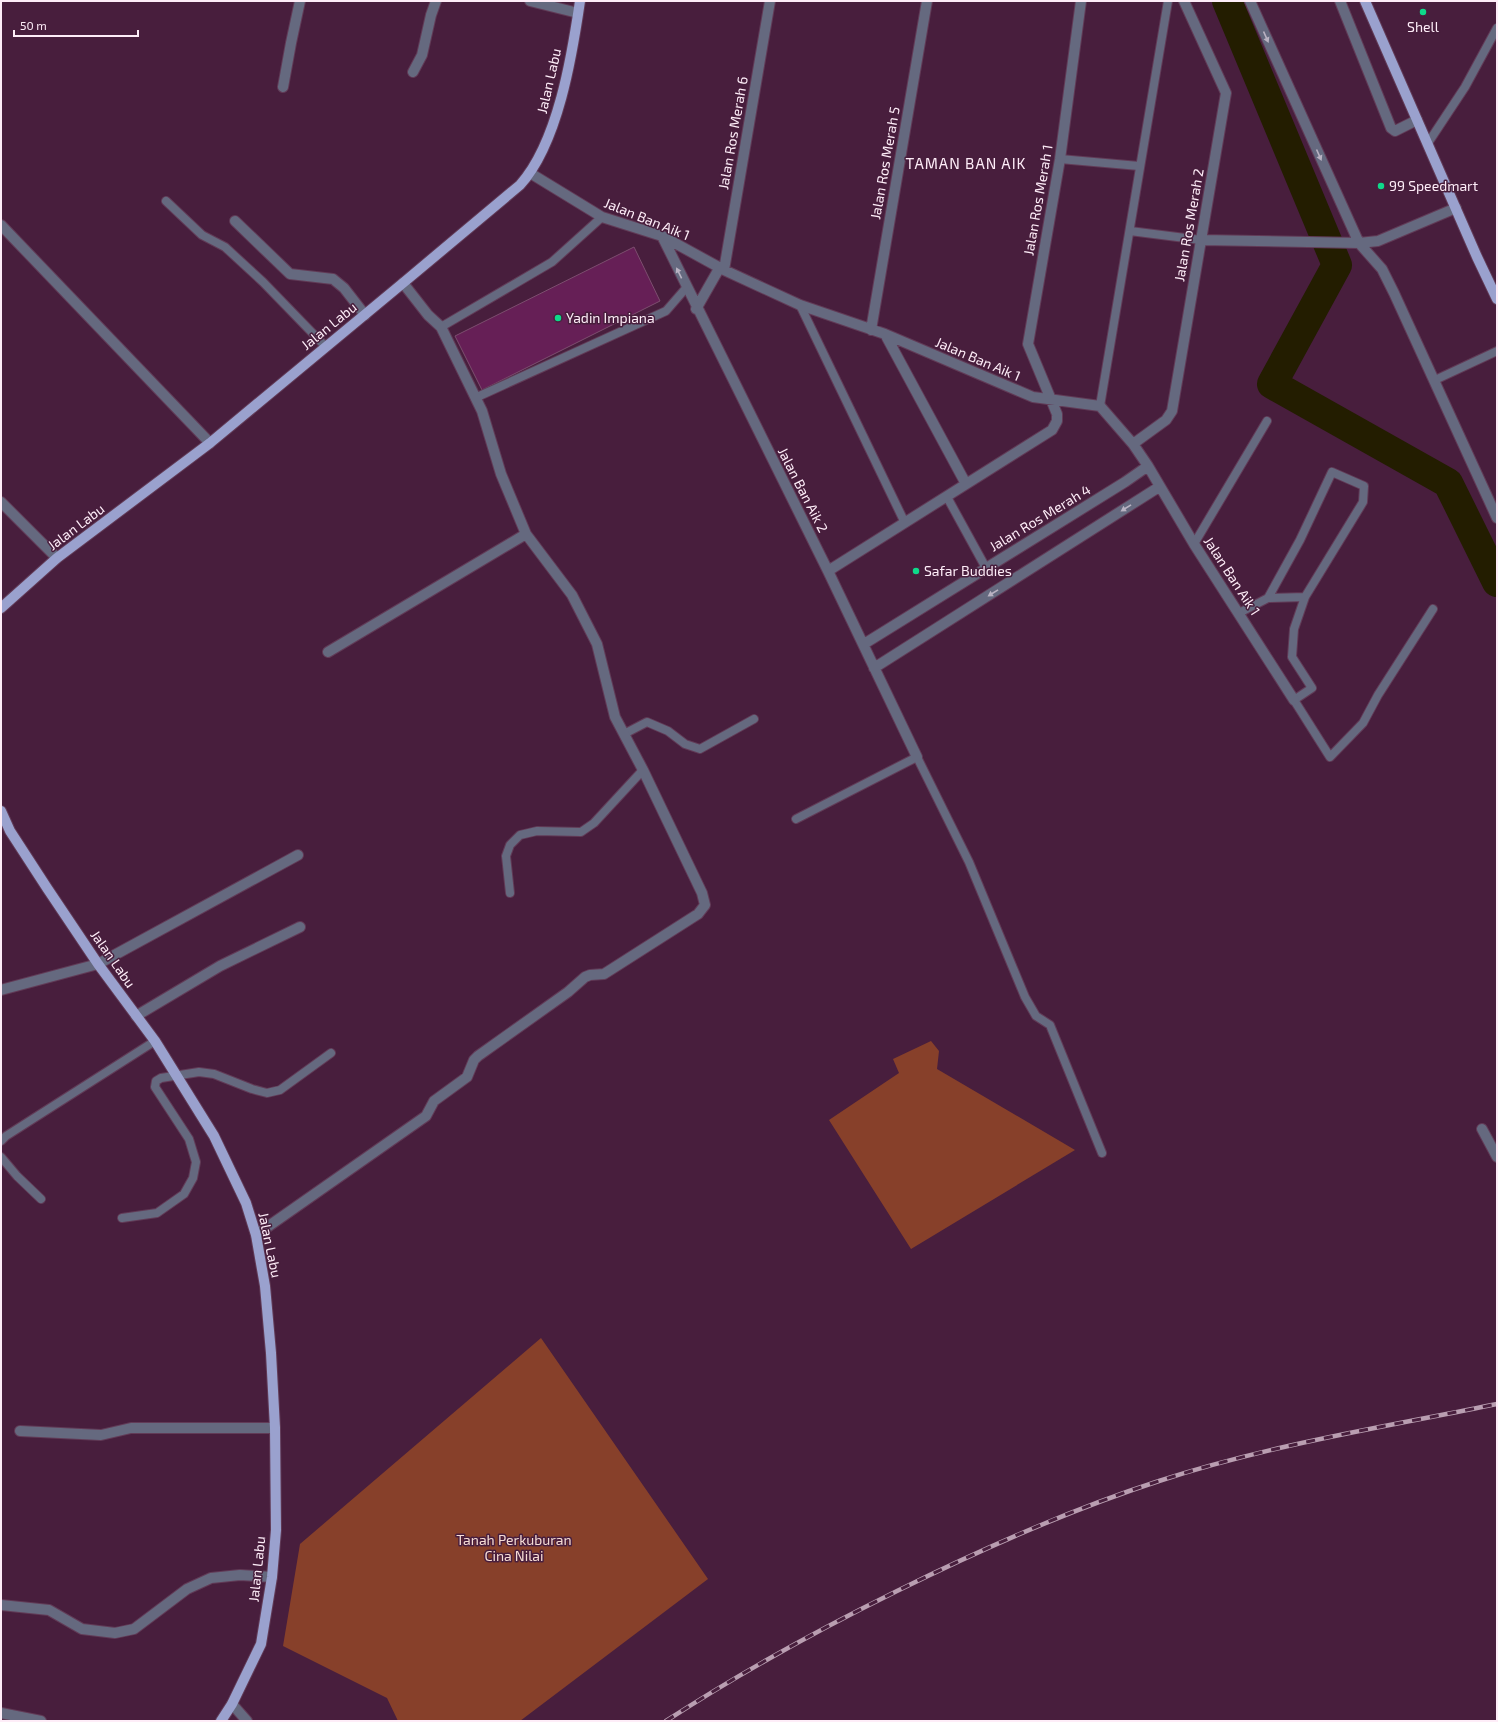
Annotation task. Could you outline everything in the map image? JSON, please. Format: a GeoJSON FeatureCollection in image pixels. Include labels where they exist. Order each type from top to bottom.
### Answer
{"type":"FeatureCollection","features":[{"type":"Feature","properties":{"kind":"main road","name":"Jalan Labu"},"geometry":{"type":"LineString","coordinates":[[1,608],[57,558],[210,443],[520,184],[530,173],[556,118],[580,1]]}},
{"type":"Feature","properties":{"kind":"main road"},"geometry":{"type":"LineString","coordinates":[[1365,1],[1477,257],[1497,299]]}},
{"type":"Feature","properties":{"kind":"main road","name":"Jalan Labu"},"geometry":{"type":"LineString","coordinates":[[1,811],[6,831],[47,888],[98,964],[154,1041],[177,1075],[214,1136],[246,1203],[256,1235],[265,1286],[271,1353],[275,1428],[276,1530],[272,1578],[261,1644],[232,1704],[221,1721]]}},
{"type":"Feature","properties":{"kind":"street"},"geometry":{"type":"LineString","coordinates":[[283,87],[300,1]]}},
{"type":"Feature","properties":{"kind":"street"},"geometry":{"type":"LineString","coordinates":[[413,72],[422,55],[431,15],[436,1]]}},
{"type":"Feature","properties":{"kind":"street"},"geometry":{"type":"LineString","coordinates":[[530,1],[578,13]]}},
{"type":"Feature","properties":{"kind":"street","name":"Jalan Ros Merah 6"},"geometry":{"type":"LineString","coordinates":[[722,269],[770,1]]}},
{"type":"Feature","properties":{"kind":"street","name":"Jalan Ros Merah 5"},"geometry":{"type":"LineString","coordinates":[[871,330],[927,1]]}},
{"type":"Feature","properties":{"kind":"street","name":"Jalan Ros Merah 1"},"geometry":{"type":"LineString","coordinates":[[828,571],[1052,430],[1057,421],[1057,414],[1052,399],[1028,344],[1060,159],[1081,1]]}},
{"type":"Feature","properties":{"kind":"street","name":"Jalan Ros Merah 2"},"geometry":{"type":"LineString","coordinates":[[1133,444],[1166,420],[1172,411],[1226,93],[1184,1]]}},
{"type":"Feature","properties":{"kind":"street"},"geometry":{"type":"LineString","coordinates":[[1250,1],[1359,243],[1382,269],[1497,518]]}},
{"type":"Feature","properties":{"kind":"street"},"geometry":{"type":"LineString","coordinates":[[1340,1],[1391,128],[1395,131],[1400,130],[1417,120]]}},
{"type":"Feature","properties":{"kind":"street","name":"Jalan Ban Aik 1"},"geometry":{"type":"LineString","coordinates":[[530,173],[602,217],[662,236],[722,269],[800,306],[885,334],[1033,397],[1100,406],[1133,444],[1148,466],[1194,544],[1294,700]]}},
{"type":"Feature","properties":{"kind":"street"},"geometry":{"type":"LineString","coordinates":[[1201,240],[1359,243],[1378,241],[1456,208]]}},
{"type":"Feature","properties":{"kind":"street"},"geometry":{"type":"LineString","coordinates":[[235,221],[290,274],[332,278],[344,288],[365,315]]}},
{"type":"Feature","properties":{"kind":"street"},"geometry":{"type":"LineString","coordinates":[[1,225],[210,443]]}},
{"type":"Feature","properties":{"kind":"street","name":"Jalan Ban Aik 2"},"geometry":{"type":"LineString","coordinates":[[662,236],[696,309],[864,644],[917,757]]}},
{"type":"Feature","properties":{"kind":"street"},"geometry":{"type":"LineString","coordinates":[[696,309],[722,269]]}},
{"type":"Feature","properties":{"kind":"street"},"geometry":{"type":"LineString","coordinates":[[256,1235],[426,1116],[434,1101],[467,1077],[474,1060],[478,1056],[568,992],[585,977],[604,974],[698,914],[705,905],[702,892],[643,770],[615,717],[597,644],[572,595],[526,534],[501,474],[482,411],[441,327],[428,315],[403,283]]}},
{"type":"Feature","properties":{"kind":"street"},"geometry":{"type":"LineString","coordinates":[[885,334],[966,484]]}},
{"type":"Feature","properties":{"kind":"street","name":"Jalan Ros Merah 4"},"geometry":{"type":"LineString","coordinates":[[864,644],[1125,482],[1148,466]]}},
{"type":"Feature","properties":{"kind":"street"},"geometry":{"type":"LineString","coordinates":[[874,668],[1159,487]]}},
{"type":"Feature","properties":{"kind":"street"},"geometry":{"type":"LineString","coordinates":[[1,502],[57,558]]}},
{"type":"Feature","properties":{"kind":"street"},"geometry":{"type":"LineString","coordinates":[[328,652],[526,534]]}},
{"type":"Feature","properties":{"kind":"street"},"geometry":{"type":"LineString","coordinates":[[1,990],[98,964],[298,855]]}},
{"type":"Feature","properties":{"kind":"street"},"geometry":{"type":"LineString","coordinates":[[136,1016],[220,966],[300,927]]}},
{"type":"Feature","properties":{"kind":"street"},"geometry":{"type":"LineString","coordinates":[[1482,1130],[1497,1157]]}},
{"type":"Feature","properties":{"kind":"street"},"geometry":{"type":"LineString","coordinates":[[20,1431],[101,1435],[132,1428],[275,1428]]}},
{"type":"Feature","properties":{"kind":"street"},"geometry":{"type":"LineString","coordinates":[[1,1605],[49,1610],[82,1629],[115,1633],[134,1629],[164,1608],[187,1589],[211,1578],[240,1575],[272,1578]]}},
{"type":"Feature","properties":{"kind":"street"},"geometry":{"type":"LineString","coordinates":[[232,1704],[247,1721]]}},
{"type":"Feature","properties":{"kind":"street"},"geometry":{"type":"LineString","coordinates":[[1,1713],[41,1721]]}},
{"type":"Feature","properties":{"kind":"lane"},"geometry":{"type":"LineString","coordinates":[[1100,406],[1130,231],[1139,166],[1168,1]]}},
{"type":"Feature","properties":{"kind":"lane"},"geometry":{"type":"LineString","coordinates":[[1428,143],[1465,87],[1497,28]]}},
{"type":"Feature","properties":{"kind":"lane"},"geometry":{"type":"LineString","coordinates":[[1060,159],[1139,166]]}},
{"type":"Feature","properties":{"kind":"lane"},"geometry":{"type":"LineString","coordinates":[[166,201],[202,235],[224,247],[263,282],[326,347]]}},
{"type":"Feature","properties":{"kind":"lane"},"geometry":{"type":"LineString","coordinates":[[441,327],[552,262],[602,217]]}},
{"type":"Feature","properties":{"kind":"lane"},"geometry":{"type":"LineString","coordinates":[[1130,231],[1201,240]]}},
{"type":"Feature","properties":{"kind":"lane"},"geometry":{"type":"LineString","coordinates":[[475,398],[666,311],[686,288]]}},
{"type":"Feature","properties":{"kind":"lane"},"geometry":{"type":"LineString","coordinates":[[800,306],[905,523]]}},
{"type":"Feature","properties":{"kind":"lane"},"geometry":{"type":"LineString","coordinates":[[1434,380],[1497,351]]}},
{"type":"Feature","properties":{"kind":"lane"},"geometry":{"type":"LineString","coordinates":[[1194,544],[1267,421]]}},
{"type":"Feature","properties":{"kind":"lane"},"geometry":{"type":"LineString","coordinates":[[1268,598],[1300,540],[1332,472],[1364,486],[1363,502],[1305,597],[1294,629],[1292,657],[1312,688],[1294,700],[1330,757],[1363,723],[1378,695],[1434,609]]}},
{"type":"Feature","properties":{"kind":"lane"},"geometry":{"type":"LineString","coordinates":[[947,497],[986,568]]}},
{"type":"Feature","properties":{"kind":"lane"},"geometry":{"type":"LineString","coordinates":[[1239,613],[1268,598],[1305,597]]}},
{"type":"Feature","properties":{"kind":"lane"},"geometry":{"type":"LineString","coordinates":[[624,734],[647,722],[668,731],[685,744],[700,749],[754,719]]}},
{"type":"Feature","properties":{"kind":"lane"},"geometry":{"type":"LineString","coordinates":[[796,819],[917,757],[969,862],[1025,997],[1036,1016],[1050,1025],[1102,1153]]}},
{"type":"Feature","properties":{"kind":"lane"},"geometry":{"type":"LineString","coordinates":[[510,892],[506,856],[510,845],[520,835],[537,831],[581,832],[594,823],[643,770]]}},
{"type":"Feature","properties":{"kind":"lane"},"geometry":{"type":"LineString","coordinates":[[1,1141],[6,1136],[154,1041]]}},
{"type":"Feature","properties":{"kind":"lane"},"geometry":{"type":"LineString","coordinates":[[122,1218],[156,1213],[184,1194],[193,1178],[196,1162],[189,1139],[155,1088],[156,1081],[161,1078],[199,1072],[214,1074],[252,1089],[267,1093],[280,1090],[331,1053]]}},
{"type":"Feature","properties":{"kind":"lane"},"geometry":{"type":"LineString","coordinates":[[1,1157],[17,1176],[41,1199]]}},
{"type":"Feature","properties":{"kind":"green space"},"geometry":{"type":"Polygon","coordinates":[[[931,1041],[939,1051],[937,1069],[1075,1150],[911,1249],[829,1120],[899,1073],[893,1059],[931,1041]]]}},
{"type":"Feature","properties":{"kind":"green space","name":"Tanah Perkuburan Cina Nilai"},"geometry":{"type":"Polygon","coordinates":[[[541,1338],[708,1579],[520,1721],[398,1721],[387,1698],[283,1646],[300,1544],[541,1338]]]}},
{"type":"Feature","properties":{"kind":"building","name":"Yadin Impiana"},"geometry":{"type":"Polygon","coordinates":[[[634,247],[660,301],[482,390],[455,336],[634,247]]]}},
{"type":"Feature","properties":{"kind":"waterway"},"geometry":{"type":"LineString","coordinates":[[1227,1],[1337,265],[1272,384],[1448,483],[1497,582]]}},
{"type":"Feature","properties":{"kind":"railway"},"geometry":{"type":"LineString","coordinates":[[666,1721],[751,1669],[867,1606],[929,1575],[1059,1517],[1125,1492],[1200,1468],[1242,1457],[1327,1438],[1497,1404]]}},
{"type":"Feature","properties":{"kind":"place","name":"Shell"},"geometry":{"type":"Point","coordinates":[1423,12]}},
{"type":"Feature","properties":{"kind":"place","name":"99 Speedmart"},"geometry":{"type":"Point","coordinates":[1381,186]}},
{"type":"Feature","properties":{"kind":"place","name":"Yadin Impiana"},"geometry":{"type":"Point","coordinates":[558,318]}},
{"type":"Feature","properties":{"kind":"place","name":"Safar Buddies"},"geometry":{"type":"Point","coordinates":[916,571]}},
{"type":"Feature","properties":{"kind":"district","name":"TAMAN BAN AIK"},"geometry":{"type":"Point","coordinates":[966,164]}}]}
